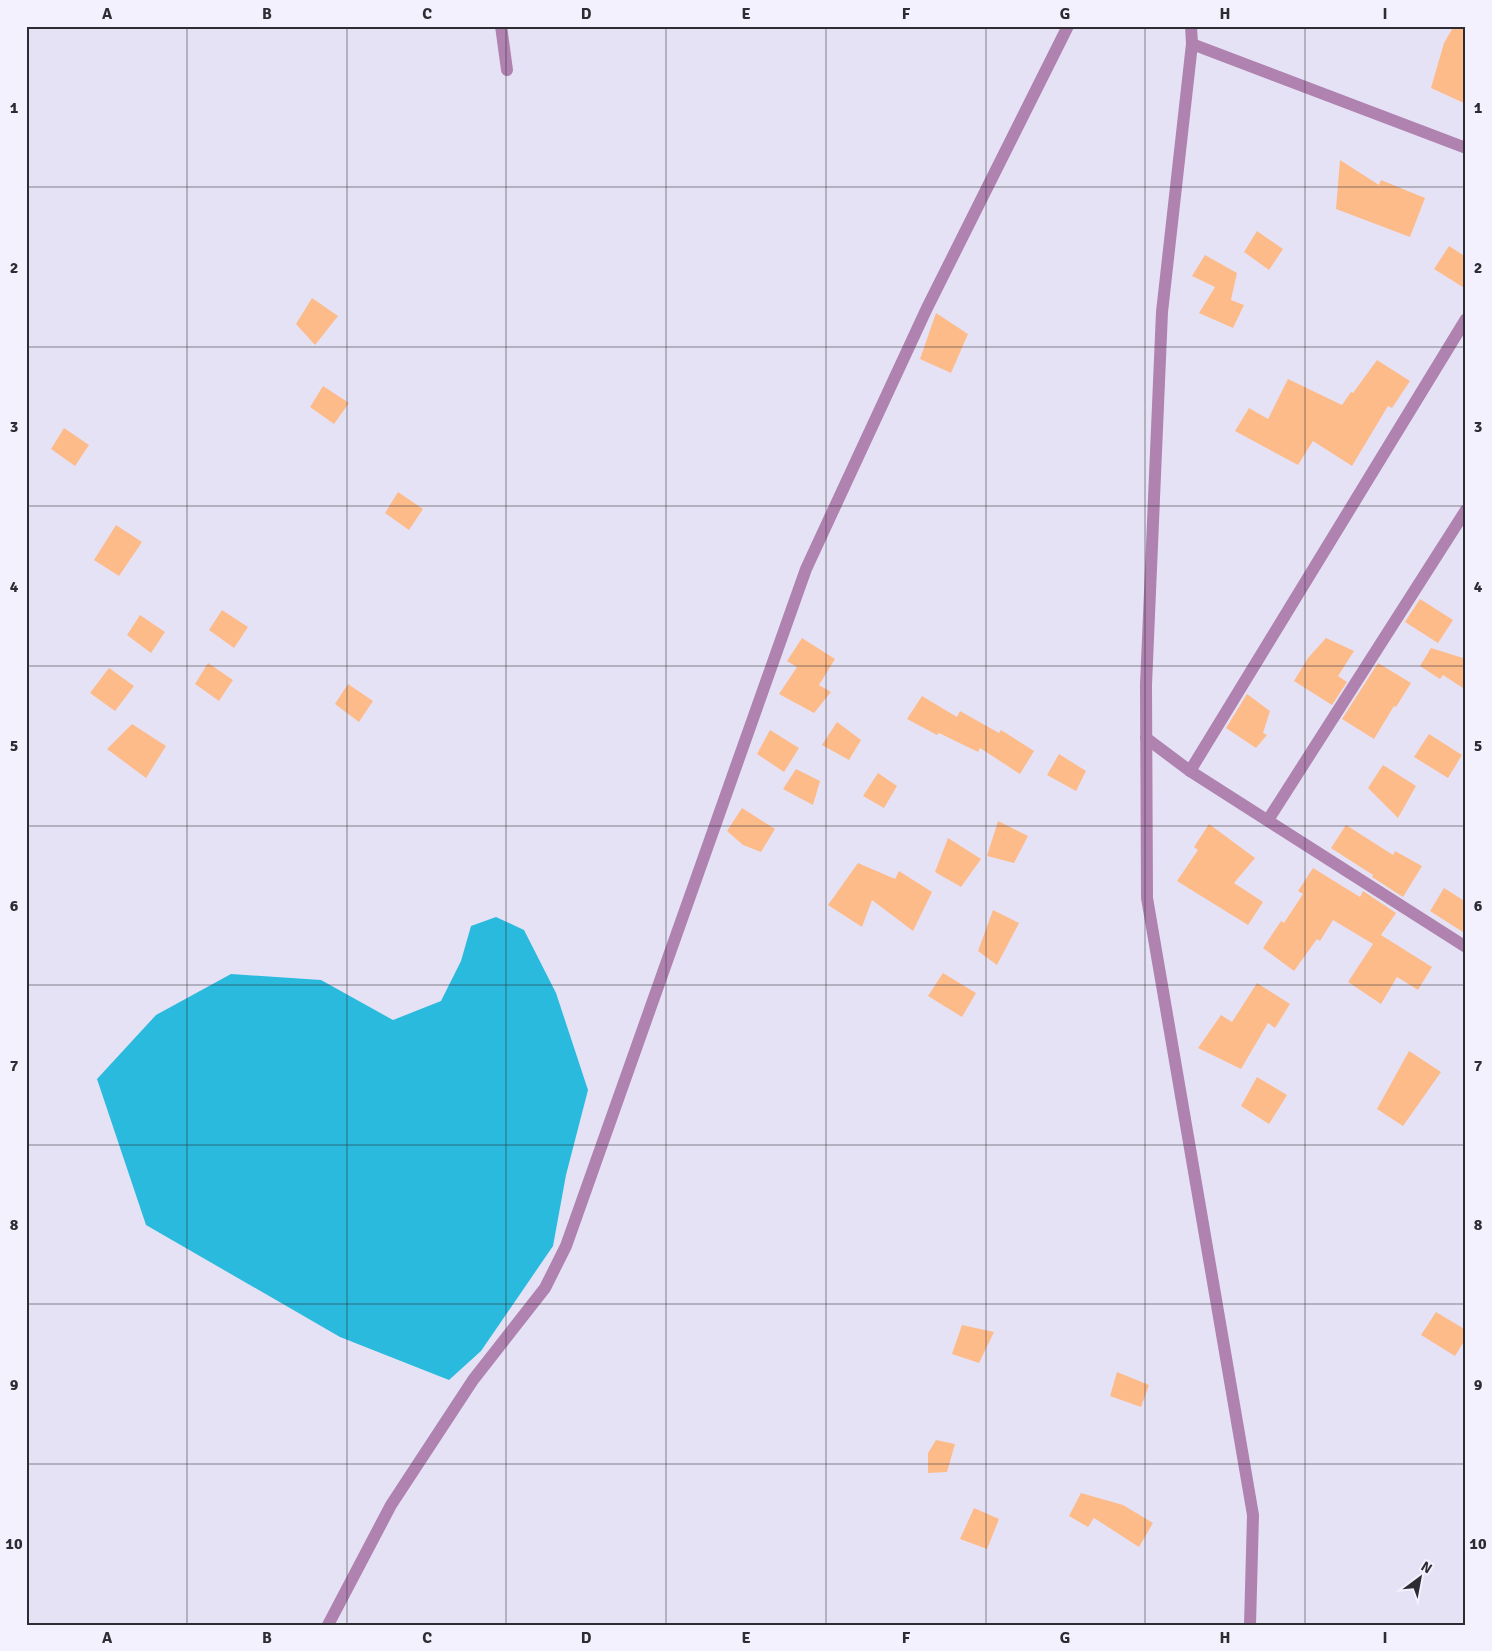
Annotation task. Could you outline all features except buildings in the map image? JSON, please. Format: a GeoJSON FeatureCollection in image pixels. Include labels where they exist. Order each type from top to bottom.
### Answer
{"type":"FeatureCollection","features":[{"type":"Feature","properties":{"kind":"street"},"geometry":{"type":"LineString","coordinates":[[328,1625],[392,1505],[473,1380],[545,1288],[566,1246],[806,569],[926,308],[1068,26]]}},
{"type":"Feature","properties":{"kind":"street"},"geometry":{"type":"LineString","coordinates":[[1191,26],[1192,44],[1162,312],[1146,685],[1147,898],[1253,1514],[1250,1625]]}},
{"type":"Feature","properties":{"kind":"street"},"geometry":{"type":"LineString","coordinates":[[502,27],[507,70]]}},
{"type":"Feature","properties":{"kind":"street"},"geometry":{"type":"LineString","coordinates":[[1192,44],[1466,148]]}},
{"type":"Feature","properties":{"kind":"street"},"geometry":{"type":"LineString","coordinates":[[1190,770],[1308,574],[1466,319]]}},
{"type":"Feature","properties":{"kind":"street"},"geometry":{"type":"LineString","coordinates":[[1268,820],[1466,510]]}},
{"type":"Feature","properties":{"kind":"street"},"geometry":{"type":"LineString","coordinates":[[1146,738],[1190,770],[1466,947]]}},
{"type":"Feature","properties":{"kind":"water"},"geometry":{"type":"Polygon","coordinates":[[[496,917],[524,930],[556,993],[588,1090],[566,1175],[553,1246],[481,1351],[449,1380],[340,1337],[146,1225],[97,1079],[156,1015],[231,974],[321,980],[393,1020],[441,1001],[461,961],[471,926],[496,917]]]}}]}
